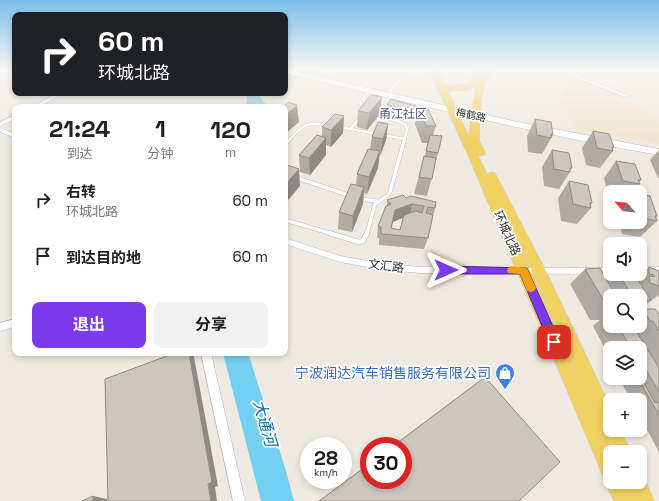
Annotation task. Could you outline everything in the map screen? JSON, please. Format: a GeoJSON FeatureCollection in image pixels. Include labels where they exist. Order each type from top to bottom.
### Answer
{"type":"FeatureCollection","features":[{"type":"Feature","properties":{"kind":"main road","name":"环城北路"},"geometry":{"type":"LineString","coordinates":[[448,92],[603,454]]}},
{"type":"Feature","properties":{"kind":"main road","name":"环城北路"},"geometry":{"type":"LineString","coordinates":[[474,140],[475,114],[479,92]]}},
{"type":"Feature","properties":{"kind":"main road","name":"环城北路"},"geometry":{"type":"LineString","coordinates":[[456,110],[474,140],[539,271],[603,411]]}},
{"type":"Feature","properties":{"kind":"main road"},"geometry":{"type":"LineString","coordinates":[[618,489],[624,501]]}},
{"type":"Feature","properties":{"kind":"main road"},"geometry":{"type":"LineString","coordinates":[[639,489],[644,501]]}},
{"type":"Feature","properties":{"kind":"street","name":"梅鹤路"},"geometry":{"type":"LineString","coordinates":[[375,92],[592,137],[659,147]]}},
{"type":"Feature","properties":{"kind":"street","name":"梅鹤路"},"geometry":{"type":"LineString","coordinates":[[391,92],[456,110]]}},
{"type":"Feature","properties":{"kind":"street"},"geometry":{"type":"LineString","coordinates":[[617,92],[627,96]]}},
{"type":"Feature","properties":{"kind":"street"},"geometry":{"type":"LineString","coordinates":[[40,104],[56,96]]}},
{"type":"Feature","properties":{"kind":"street","name":"梅鹤路"},"geometry":{"type":"LineString","coordinates":[[475,114],[594,141],[659,152]]}},
{"type":"Feature","properties":{"kind":"street"},"geometry":{"type":"LineString","coordinates":[[0,124],[12,118]]}},
{"type":"Feature","properties":{"kind":"street"},"geometry":{"type":"LineString","coordinates":[[0,130],[12,135]]}},
{"type":"Feature","properties":{"kind":"street","name":"文汇路"},"geometry":{"type":"LineString","coordinates":[[288,242],[340,259],[378,266],[420,270],[603,270]]}},
{"type":"Feature","properties":{"kind":"street"},"geometry":{"type":"LineString","coordinates":[[647,270],[659,270]]}},
{"type":"Feature","properties":{"kind":"street"},"geometry":{"type":"LineString","coordinates":[[0,327],[12,324]]}},
{"type":"Feature","properties":{"kind":"street"},"geometry":{"type":"LineString","coordinates":[[207,356],[238,501]]}},
{"type":"Feature","properties":{"kind":"lane"},"geometry":{"type":"LineString","coordinates":[[367,109],[368,104],[364,99],[368,92]]}},
{"type":"Feature","properties":{"kind":"lane"},"geometry":{"type":"LineString","coordinates":[[351,128],[363,114]]}},
{"type":"Feature","properties":{"kind":"lane"},"geometry":{"type":"LineString","coordinates":[[288,175],[365,200],[377,201],[387,196],[390,192],[406,139],[407,130],[406,125],[385,118],[374,133]]}},
{"type":"Feature","properties":{"kind":"lane"},"geometry":{"type":"LineString","coordinates":[[288,141],[309,123],[351,128],[406,139]]}},
{"type":"Feature","properties":{"kind":"lane"},"geometry":{"type":"LineString","coordinates":[[288,221],[359,242],[363,241],[366,237],[377,201]]}},
{"type":"Feature","properties":{"kind":"shaded area"},"geometry":{"type":"Polygon","coordinates":[[[563,92],[612,92],[659,118],[659,143],[578,130],[559,105],[563,92]]]}},
{"type":"Feature","properties":{"kind":"water"},"geometry":{"type":"Polygon","coordinates":[[[246,96],[259,96],[266,104],[246,104],[246,96]]]}},
{"type":"Feature","properties":{"kind":"water","name":"大通河"},"geometry":{"type":"Polygon","coordinates":[[[224,356],[249,356],[286,471],[294,501],[261,501],[224,356]]]}},
{"type":"Feature","properties":{"kind":"building"},"geometry":{"type":"Polygon","coordinates":[[[371,95],[382,97],[369,113],[358,111],[371,95]]]}},
{"type":"Feature","properties":{"kind":"building"},"geometry":{"type":"Polygon","coordinates":[[[391,99],[416,106],[412,112],[387,105],[391,99]]]}},
{"type":"Feature","properties":{"kind":"building"},"geometry":{"type":"Polygon","coordinates":[[[288,102],[297,105],[288,113],[288,104],[286,104],[288,102]]]}},
{"type":"Feature","properties":{"kind":"building"},"geometry":{"type":"Polygon","coordinates":[[[418,107],[427,107],[436,126],[426,126],[418,107]]]}},
{"type":"Feature","properties":{"kind":"building"},"geometry":{"type":"Polygon","coordinates":[[[335,114],[344,116],[331,130],[322,127],[335,114]]]}},
{"type":"Feature","properties":{"kind":"building"},"geometry":{"type":"Polygon","coordinates":[[[535,119],[551,122],[553,135],[551,134],[551,138],[537,135],[535,119]]]}},
{"type":"Feature","properties":{"kind":"building"},"geometry":{"type":"Polygon","coordinates":[[[378,122],[388,124],[383,139],[372,137],[378,122]]]}},
{"type":"Feature","properties":{"kind":"building"},"geometry":{"type":"Polygon","coordinates":[[[593,131],[609,134],[614,147],[612,147],[613,151],[597,148],[593,131]]]}},
{"type":"Feature","properties":{"kind":"building"},"geometry":{"type":"Polygon","coordinates":[[[317,135],[326,138],[309,158],[299,155],[317,135]]]}},
{"type":"Feature","properties":{"kind":"building"},"geometry":{"type":"Polygon","coordinates":[[[430,135],[442,136],[438,153],[426,151],[430,135]]]}},
{"type":"Feature","properties":{"kind":"building"},"geometry":{"type":"Polygon","coordinates":[[[368,149],[380,151],[369,177],[357,174],[368,149]]]}},
{"type":"Feature","properties":{"kind":"building"},"geometry":{"type":"Polygon","coordinates":[[[552,150],[569,153],[572,168],[570,168],[570,172],[554,169],[552,150]]]}},
{"type":"Feature","properties":{"kind":"building"},"geometry":{"type":"Polygon","coordinates":[[[424,156],[436,158],[432,179],[419,177],[424,156]]]}},
{"type":"Feature","properties":{"kind":"building"},"geometry":{"type":"Polygon","coordinates":[[[616,161],[635,164],[641,180],[638,180],[640,184],[623,181],[616,161]]]}},
{"type":"Feature","properties":{"kind":"building"},"geometry":{"type":"Polygon","coordinates":[[[288,165],[299,169],[288,182],[288,165]]]}},
{"type":"Feature","properties":{"kind":"building"},"geometry":{"type":"Polygon","coordinates":[[[569,181],[588,185],[592,203],[590,203],[591,208],[573,204],[569,181]]]}},
{"type":"Feature","properties":{"kind":"building"},"geometry":{"type":"Polygon","coordinates":[[[351,184],[364,187],[353,216],[339,212],[351,184]]]}},
{"type":"Feature","properties":{"kind":"building"},"geometry":{"type":"Polygon","coordinates":[[[403,195],[406,198],[411,196],[436,202],[435,208],[428,207],[426,213],[433,215],[428,238],[381,234],[381,227],[378,226],[386,206],[391,204],[387,200],[403,195]],[[412,204],[395,210],[391,228],[400,230],[404,215],[416,211],[422,213],[424,206],[412,204]]]}},
{"type":"Feature","properties":{"kind":"building"},"geometry":{"type":"Polygon","coordinates":[[[647,195],[650,196],[657,216],[655,216],[657,221],[647,219],[647,195]]]}},
{"type":"Feature","properties":{"kind":"building"},"geometry":{"type":"Polygon","coordinates":[[[649,267],[659,271],[659,286],[650,283],[649,276],[654,277],[654,275],[649,274],[649,267]]]}},
{"type":"Feature","properties":{"kind":"building"},"geometry":{"type":"Polygon","coordinates":[[[600,268],[603,273],[603,281],[607,281],[612,289],[603,289],[603,299],[585,269],[600,268]]]}},
{"type":"Feature","properties":{"kind":"building"},"geometry":{"type":"Polygon","coordinates":[[[623,281],[639,281],[644,289],[628,289],[623,281]]]}},
{"type":"Feature","properties":{"kind":"building"},"geometry":{"type":"Polygon","coordinates":[[[647,294],[651,300],[647,300],[647,294]]]}},
{"type":"Feature","properties":{"kind":"building"},"geometry":{"type":"Polygon","coordinates":[[[647,309],[655,309],[659,314],[659,331],[653,321],[650,321],[647,316],[647,309]]]}},
{"type":"Feature","properties":{"kind":"building"},"geometry":{"type":"Polygon","coordinates":[[[622,333],[637,333],[642,341],[627,341],[622,333]]]}},
{"type":"Feature","properties":{"kind":"building"},"geometry":{"type":"Polygon","coordinates":[[[647,349],[659,368],[659,392],[647,371],[647,349]]]}},
{"type":"Feature","properties":{"kind":"building"},"geometry":{"type":"Polygon","coordinates":[[[167,356],[190,356],[212,482],[208,484],[211,501],[108,501],[105,379],[167,356]]]}},
{"type":"Feature","properties":{"kind":"building"},"geometry":{"type":"Polygon","coordinates":[[[485,377],[560,462],[519,501],[319,501],[335,489],[352,489],[352,477],[360,471],[360,489],[412,489],[412,437],[405,437],[485,377]]]}},
{"type":"Feature","properties":{"kind":"building"},"geometry":{"type":"Polygon","coordinates":[[[642,385],[645,385],[655,403],[659,402],[659,415],[647,393],[642,385]]]}},
{"type":"Feature","properties":{"kind":"building"},"geometry":{"type":"Polygon","coordinates":[[[93,496],[93,501],[82,501],[93,496]]]}},
{"type":"Feature","properties":{"kind":"slow traffic"},"geometry":{"type":"LineString","coordinates":[[511,270],[523,270],[531,288]]}},
{"type":"Feature","properties":{"kind":"place","name":"宁波润达汽车销售服务有限公司"},"geometry":{"type":"Point","coordinates":[505,390]}},
{"type":"Feature","properties":{"kind":"district","name":"甬江社区"},"geometry":{"type":"Point","coordinates":[403,114]}},
{"type":"Feature","properties":{"kind":"route"},"geometry":{"type":"LineString","coordinates":[[446,270],[523,270],[554,342]]}}]}
